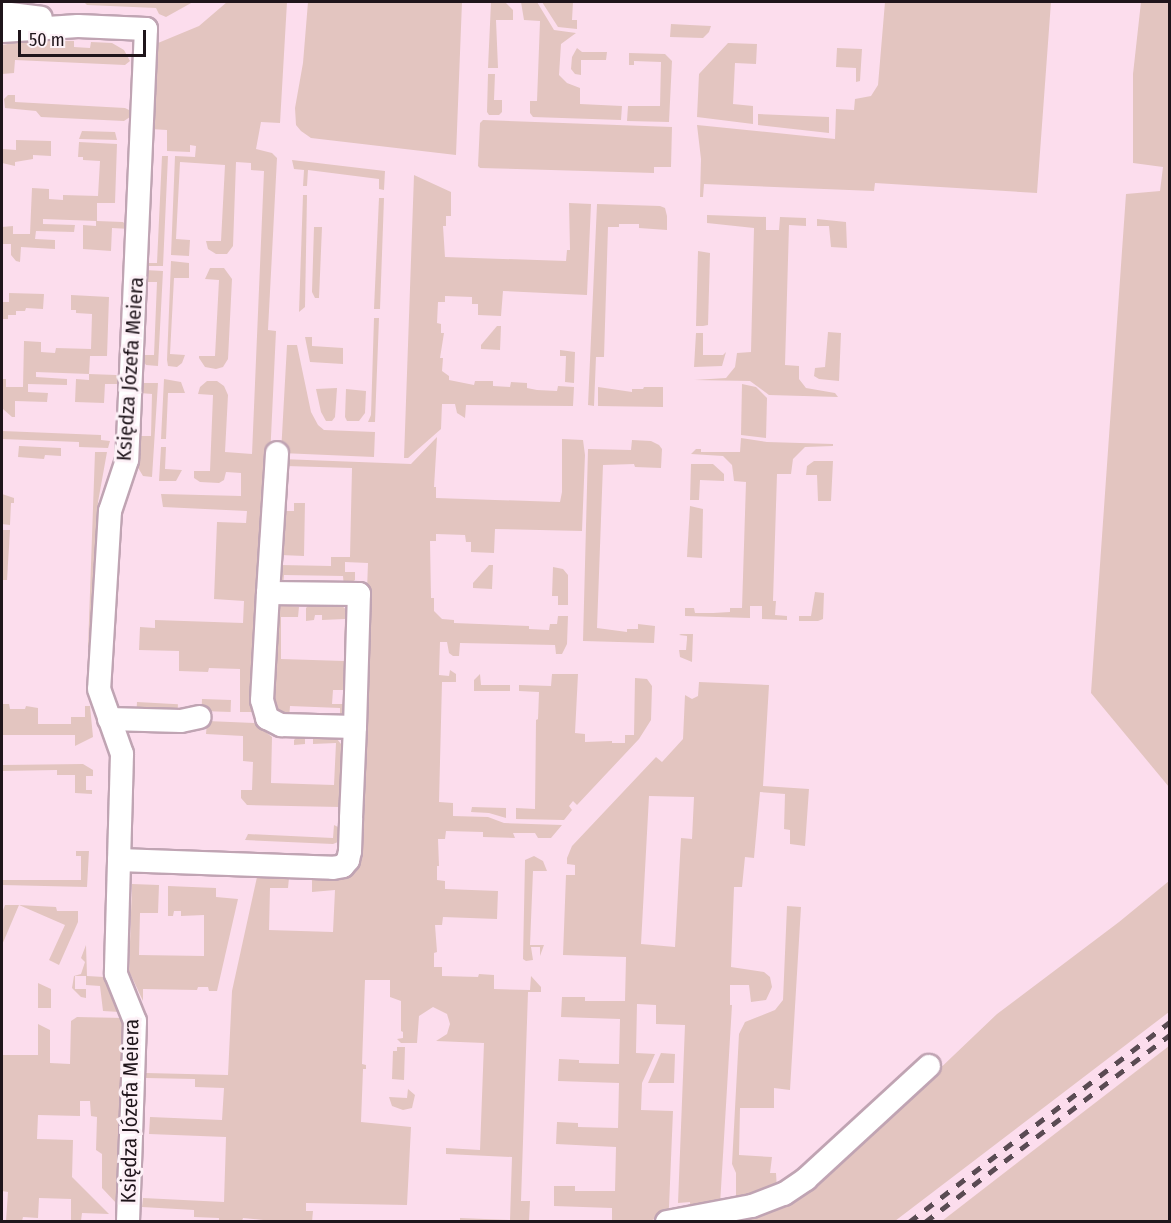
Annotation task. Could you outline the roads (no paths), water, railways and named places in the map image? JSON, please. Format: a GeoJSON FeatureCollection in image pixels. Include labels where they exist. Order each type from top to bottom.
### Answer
{"type":"FeatureCollection","features":[{"type":"Feature","properties":{"kind":"street"},"geometry":{"type":"LineString","coordinates":[[2,13],[78,26]]}},
{"type":"Feature","properties":{"kind":"street"},"geometry":{"type":"LineString","coordinates":[[2,31],[78,26]]}},
{"type":"Feature","properties":{"kind":"street","name":"Księdza Józefa Meiera"},"geometry":{"type":"LineString","coordinates":[[78,26],[146,29],[127,457],[110,511],[100,672],[100,696],[122,754],[116,974],[135,1021],[128,1221]]}},
{"type":"Feature","properties":{"kind":"street"},"geometry":{"type":"LineString","coordinates":[[277,453],[262,700],[267,718],[281,725],[355,727]]}},
{"type":"Feature","properties":{"kind":"street"},"geometry":{"type":"LineString","coordinates":[[119,860],[333,868],[343,866],[351,851],[359,594],[268,593]]}},
{"type":"Feature","properties":{"kind":"street"},"geometry":{"type":"LineString","coordinates":[[109,719],[181,721],[200,717]]}},
{"type":"Feature","properties":{"kind":"street"},"geometry":{"type":"LineString","coordinates":[[667,1221],[759,1204],[784,1194],[806,1179],[928,1066]]}},
{"type":"Feature","properties":{"kind":"railway"},"geometry":{"type":"LineString","coordinates":[[909,1222],[1170,1022]]}},
{"type":"Feature","properties":{"kind":"railway"},"geometry":{"type":"LineString","coordinates":[[925,1222],[1170,1035]]}}]}
